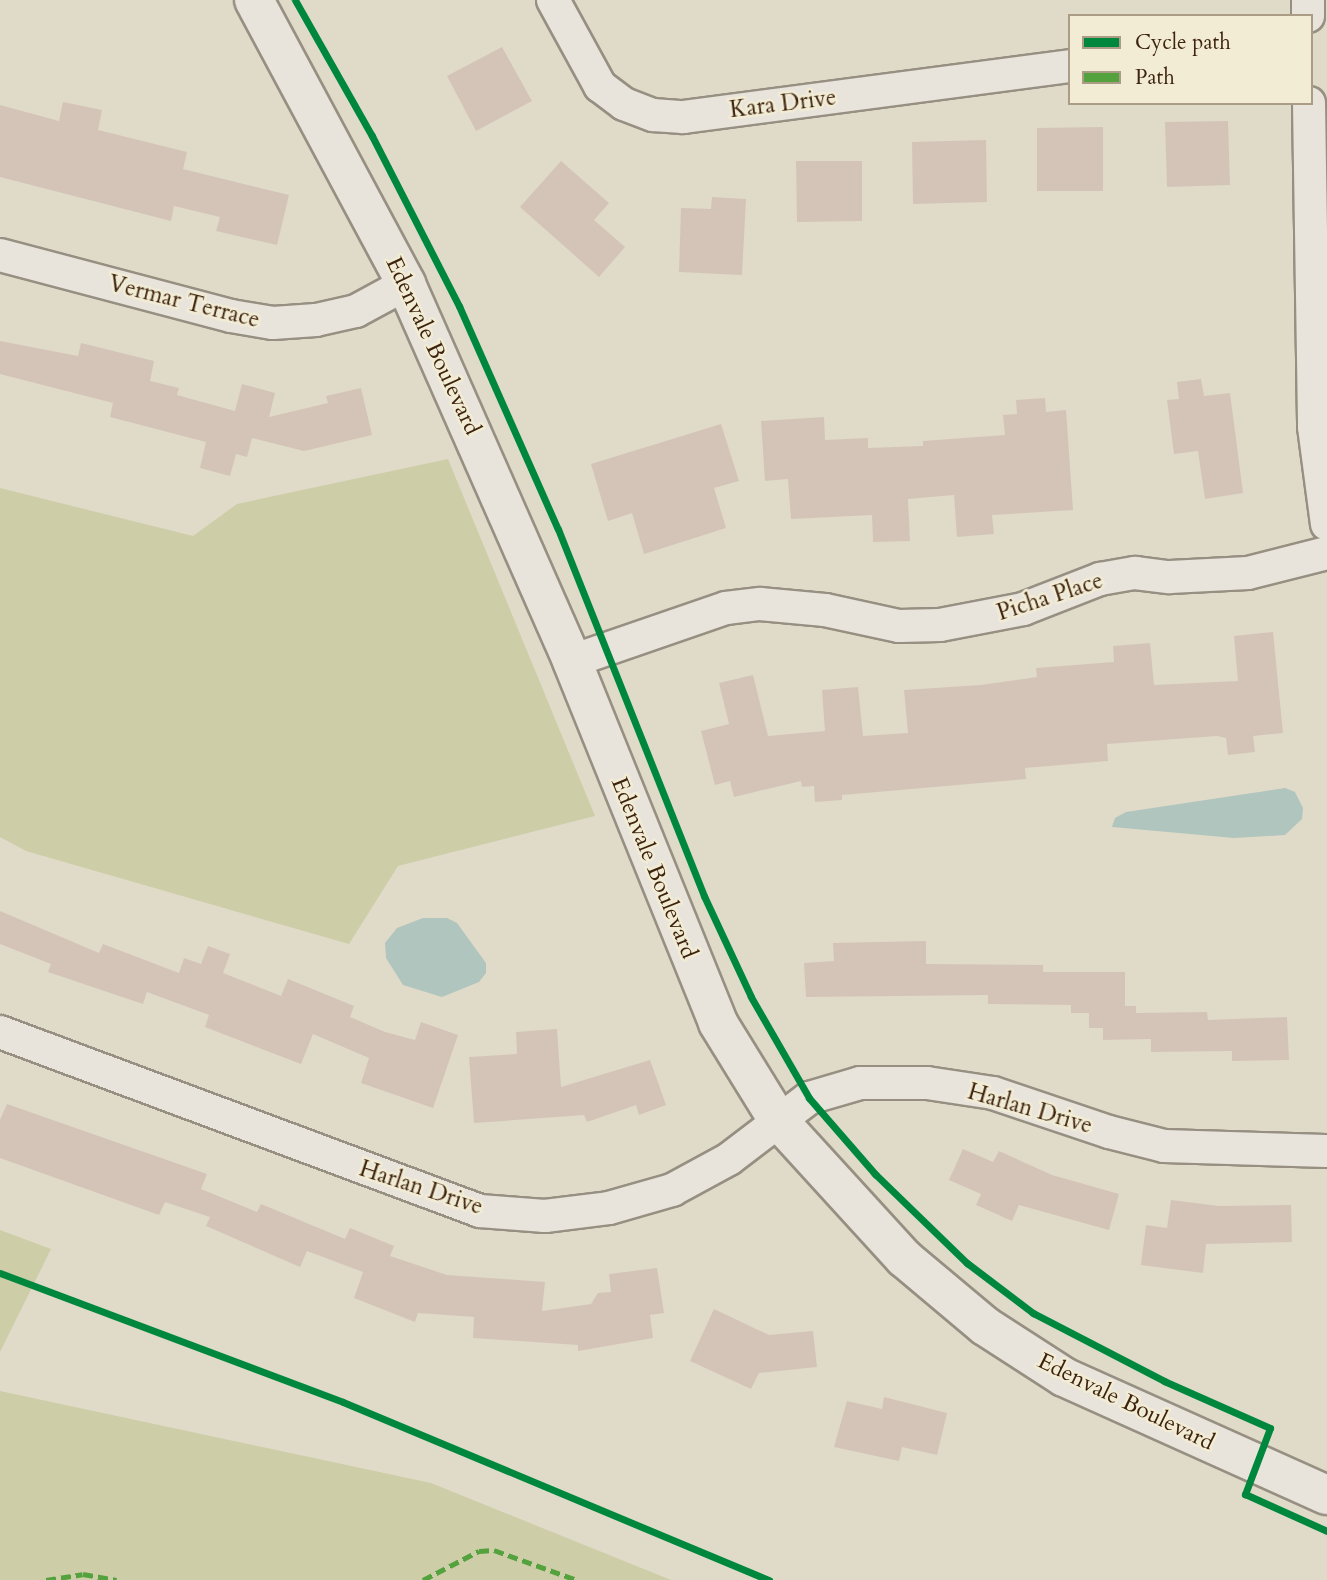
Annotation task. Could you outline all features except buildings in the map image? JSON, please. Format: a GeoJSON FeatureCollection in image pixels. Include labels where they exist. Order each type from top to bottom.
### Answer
{"type":"FeatureCollection","features":[{"type":"Feature","properties":{"kind":"street","name":"Edenvale Boulevard"},"geometry":{"type":"LineString","coordinates":[[254,0],[406,284],[572,661],[718,1023],[778,1120],[904,1258],[985,1326],[1064,1377],[1327,1495]]}},
{"type":"Feature","properties":{"kind":"street","name":"Kara Drive"},"geometry":{"type":"LineString","coordinates":[[553,0],[600,86],[651,124],[683,117],[1068,66]]}},
{"type":"Feature","properties":{"kind":"street"},"geometry":{"type":"LineString","coordinates":[[1309,105],[1314,427],[1327,524]]}},
{"type":"Feature","properties":{"kind":"street","name":"Vermar Terrace"},"geometry":{"type":"LineString","coordinates":[[0,255],[231,316],[273,323],[316,320],[356,310],[406,284]]}},
{"type":"Feature","properties":{"kind":"street","name":"Picha Place"},"geometry":{"type":"LineString","coordinates":[[572,661],[726,608],[760,604],[825,610],[900,626],[940,625],[1023,609],[1100,579],[1135,573],[1170,577],[1248,573],[1327,553]]}},
{"type":"Feature","properties":{"kind":"street","name":"Harlan Drive"},"geometry":{"type":"LineString","coordinates":[[0,1032],[480,1211],[545,1216],[609,1208],[672,1190],[729,1158],[778,1120],[833,1088],[860,1083],[927,1083],[993,1093],[1109,1132],[1164,1146],[1327,1151]]}},
{"type":"Feature","properties":{"kind":"green space"},"geometry":{"type":"Polygon","coordinates":[[[448,459],[595,816],[398,866],[349,944],[26,851],[0,837],[0,488],[193,536],[237,504],[448,459]]]}},
{"type":"Feature","properties":{"kind":"green space"},"geometry":{"type":"Polygon","coordinates":[[[0,1230],[51,1249],[0,1352],[0,1230]]]}},
{"type":"Feature","properties":{"kind":"green space"},"geometry":{"type":"Polygon","coordinates":[[[0,1391],[431,1483],[671,1580],[0,1580],[0,1391]]]}},
{"type":"Feature","properties":{"kind":"water"},"geometry":{"type":"Polygon","coordinates":[[[1285,788],[1295,792],[1303,808],[1302,819],[1285,835],[1234,838],[1112,827],[1115,818],[1126,812],[1285,788]]]}},
{"type":"Feature","properties":{"kind":"water"},"geometry":{"type":"Polygon","coordinates":[[[423,918],[447,918],[457,923],[486,963],[486,973],[479,982],[442,997],[403,985],[386,958],[385,943],[397,928],[423,918]]]}},
{"type":"Feature","properties":{"kind":"marked path"},"geometry":{"type":"LineString","coordinates":[[423,1580],[479,1551],[494,1550],[577,1580]]}},
{"type":"Feature","properties":{"kind":"marked path"},"geometry":{"type":"LineString","coordinates":[[46,1580],[83,1574],[116,1580]]}},
{"type":"Feature","properties":{"kind":"cycle path"},"geometry":{"type":"LineString","coordinates":[[295,0],[372,136],[459,306],[558,529],[704,896],[751,997],[809,1098],[875,1174],[967,1263],[1033,1313],[1164,1381],[1270,1428],[1245,1494],[1327,1531]]}},
{"type":"Feature","properties":{"kind":"cycle path"},"geometry":{"type":"LineString","coordinates":[[0,1273],[343,1402],[769,1580]]}}]}
